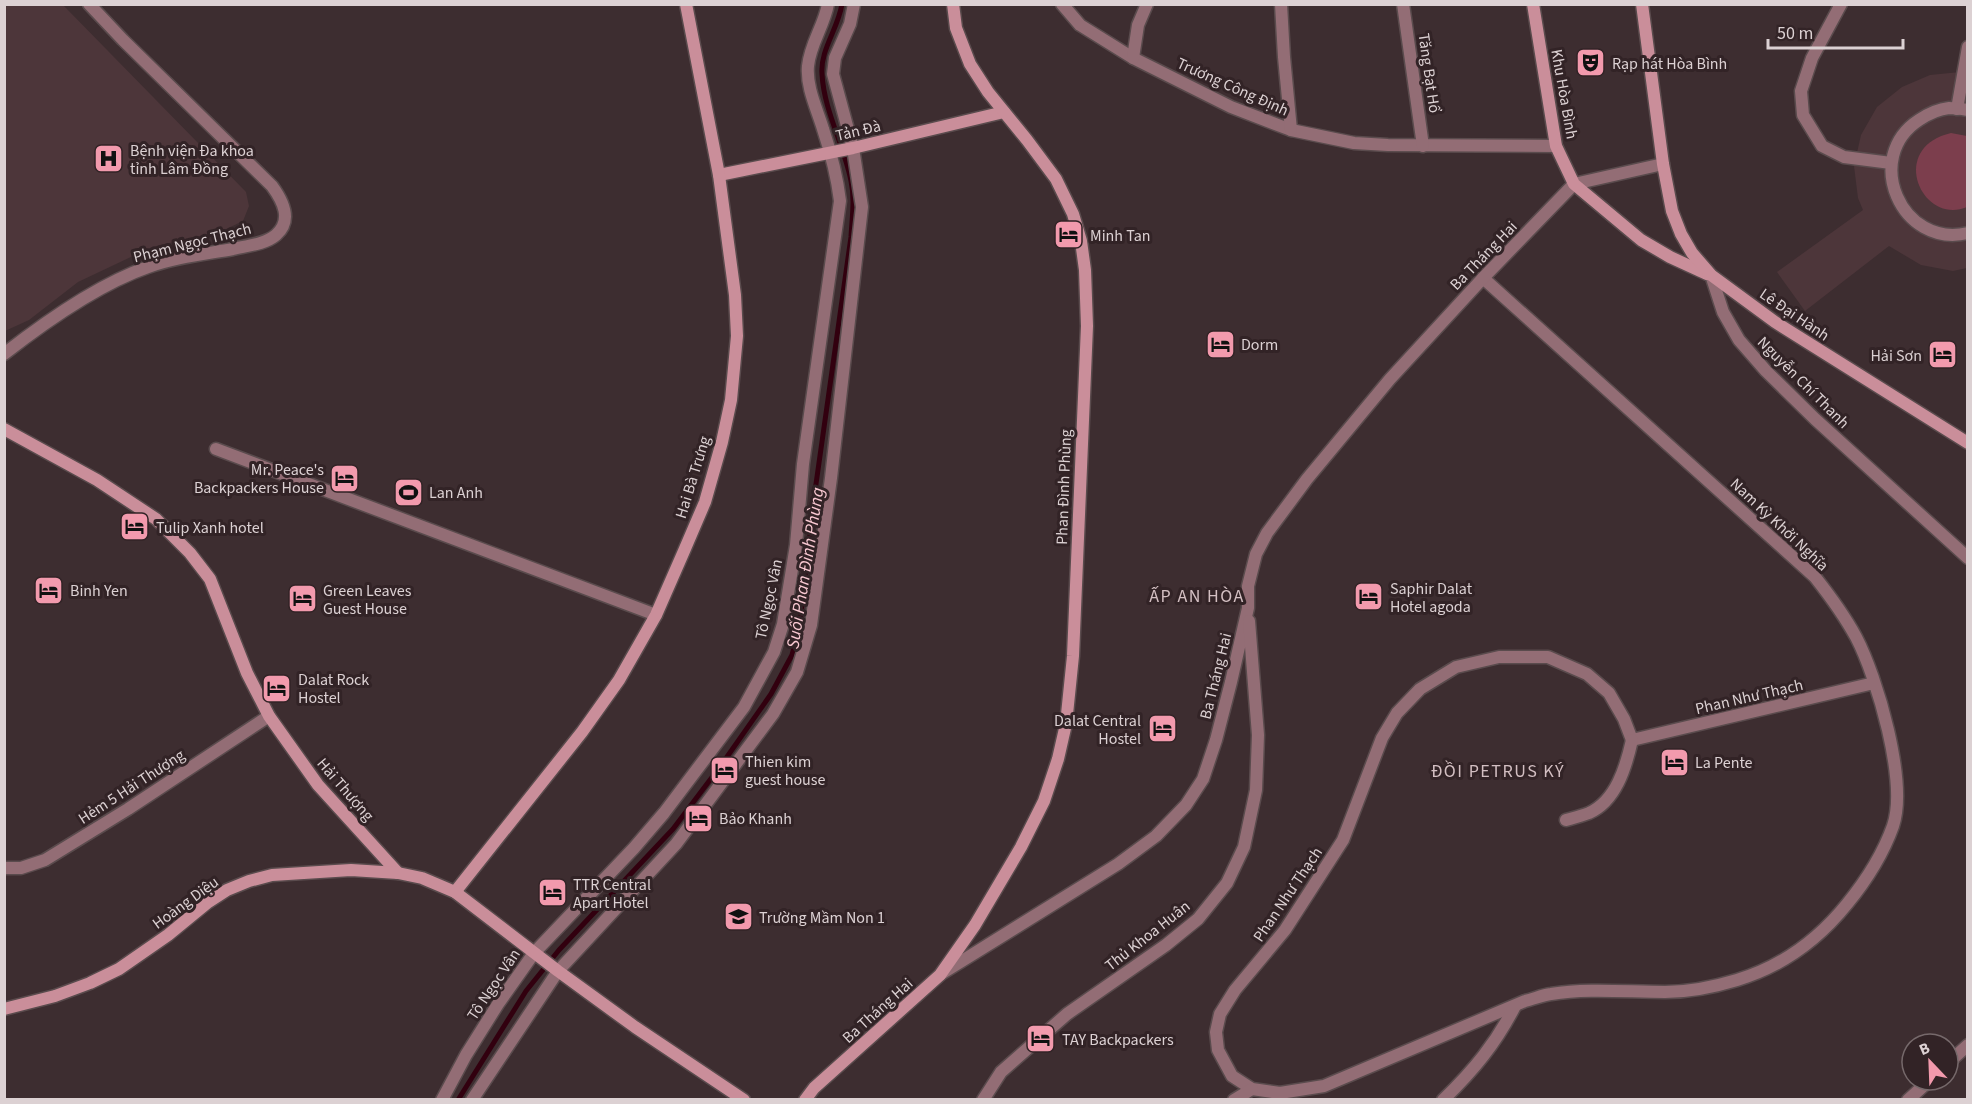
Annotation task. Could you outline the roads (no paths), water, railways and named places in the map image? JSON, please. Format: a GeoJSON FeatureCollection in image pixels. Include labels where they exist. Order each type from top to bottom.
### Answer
{"type":"FeatureCollection","features":[{"type":"Feature","properties":{"kind":"street","name":"Phạm Ngọc Thạch"},"geometry":{"type":"LineString","coordinates":[[4,354],[99,289],[128,275],[150,266],[255,244],[276,236],[284,223],[285,210],[272,186],[89,4]]}},
{"type":"Feature","properties":{"kind":"street","name":"Hai Bà Trưng"},"geometry":{"type":"LineString","coordinates":[[455,892],[524,802],[582,732],[619,680],[656,615],[705,502],[722,442],[730,400],[737,336],[736,316],[719,175],[686,4]]}},
{"type":"Feature","properties":{"kind":"street","name":"Tô Ngọc Vân"},"geometry":{"type":"LineString","coordinates":[[442,1100],[466,1055],[534,953],[634,848],[664,813],[744,707],[774,652],[783,624],[796,545],[806,440],[840,201],[831,153],[808,82],[808,65],[814,43],[825,20],[828,4]]}},
{"type":"Feature","properties":{"kind":"street"},"geometry":{"type":"LineString","coordinates":[[472,1100],[558,971],[676,844],[773,714],[797,672],[811,625],[831,478],[862,207],[853,148],[832,74],[835,58],[850,24],[854,4]]}},
{"type":"Feature","properties":{"kind":"street","name":"Phan Đình Phùng"},"geometry":{"type":"LineString","coordinates":[[940,975],[975,925],[1021,847],[1044,801],[1058,759],[1066,724],[1073,656],[1086,326],[1085,270],[1081,241],[1073,214],[1056,179],[970,64],[956,28],[953,4]]}},
{"type":"Feature","properties":{"kind":"street","name":"Trương Công Định"},"geometry":{"type":"LineString","coordinates":[[1062,4],[1080,25],[1132,58],[1232,107],[1291,130],[1354,143],[1423,146],[1556,146]]}},
{"type":"Feature","properties":{"kind":"street"},"geometry":{"type":"LineString","coordinates":[[1132,58],[1138,25],[1147,4]]}},
{"type":"Feature","properties":{"kind":"street"},"geometry":{"type":"LineString","coordinates":[[1281,4],[1291,130]]}},
{"type":"Feature","properties":{"kind":"street","name":"Tăng Bạt Hổ"},"geometry":{"type":"LineString","coordinates":[[1403,4],[1423,146]]}},
{"type":"Feature","properties":{"kind":"street","name":"Khu Hòa Bình"},"geometry":{"type":"LineString","coordinates":[[1533,4],[1556,146],[1574,184]]}},
{"type":"Feature","properties":{"kind":"street"},"geometry":{"type":"LineString","coordinates":[[1574,184],[1663,164],[1642,4]]}},
{"type":"Feature","properties":{"kind":"street"},"geometry":{"type":"LineString","coordinates":[[1841,4],[1812,58],[1801,91],[1803,115],[1822,146],[1844,157],[1891,163]]}},
{"type":"Feature","properties":{"kind":"street"},"geometry":{"type":"LineString","coordinates":[[1968,47],[1962,109],[1948,108],[1928,114],[1910,126],[1898,143],[1891,163],[1892,182],[1897,200],[1909,216],[1924,227],[1941,234],[1968,232]]}},
{"type":"Feature","properties":{"kind":"street","name":"Tản Đà"},"geometry":{"type":"LineString","coordinates":[[719,175],[831,153],[1004,112]]}},
{"type":"Feature","properties":{"kind":"street","name":"Lê Đại Hành"},"geometry":{"type":"LineString","coordinates":[[1663,164],[1672,211],[1681,234],[1711,275],[1775,322],[1968,443]]}},
{"type":"Feature","properties":{"kind":"street"},"geometry":{"type":"LineString","coordinates":[[1574,184],[1641,240],[1670,257],[1711,275]]}},
{"type":"Feature","properties":{"kind":"street","name":"Ba Tháng Hai"},"geometry":{"type":"LineString","coordinates":[[805,1100],[814,1088],[940,975],[1118,864],[1156,836],[1186,805],[1203,779],[1231,682],[1248,608],[1248,586],[1256,554],[1267,533],[1307,479],[1384,386],[1483,278],[1574,184]]}},
{"type":"Feature","properties":{"kind":"street","name":"Nguyễn Chí Thanh"},"geometry":{"type":"LineString","coordinates":[[1711,275],[1724,312],[1739,340],[1766,371],[1815,419],[1968,558]]}},
{"type":"Feature","properties":{"kind":"street","name":"Nam Kỳ Khởi Nghĩa"},"geometry":{"type":"LineString","coordinates":[[1483,278],[1815,577],[1840,610],[1857,639],[1882,709],[1896,771],[1897,799],[1894,825],[1877,858],[1859,890],[1834,921],[1803,947],[1767,969],[1713,986],[1668,992],[1577,991],[1550,994],[1515,1006]]}},
{"type":"Feature","properties":{"kind":"street","name":"Hải Thượng"},"geometry":{"type":"LineString","coordinates":[[4,429],[97,480],[156,519],[190,553],[210,579],[247,673],[269,716],[318,784],[398,873]]}},
{"type":"Feature","properties":{"kind":"street"},"geometry":{"type":"LineString","coordinates":[[216,449],[656,615]]}},
{"type":"Feature","properties":{"kind":"street","name":"Thủ Khoa Huân"},"geometry":{"type":"LineString","coordinates":[[983,1100],[1001,1072],[1067,1014],[1198,920],[1227,884],[1244,847],[1256,790],[1258,735],[1248,608]]}},
{"type":"Feature","properties":{"kind":"street","name":"Phan Như Thạch"},"geometry":{"type":"LineString","coordinates":[[1252,1089],[1232,1076],[1218,1050],[1216,1032],[1220,1014],[1234,990],[1285,930],[1344,840],[1382,738],[1397,713],[1420,689],[1456,667],[1499,657],[1548,657],[1587,674],[1608,693],[1624,719],[1632,740],[1874,683]]}},
{"type":"Feature","properties":{"kind":"street","name":"Hẻm 5 Hải Thượng"},"geometry":{"type":"LineString","coordinates":[[4,868],[21,868],[45,860],[128,809],[269,716]]}},
{"type":"Feature","properties":{"kind":"street"},"geometry":{"type":"LineString","coordinates":[[1566,820],[1591,812],[1605,801],[1617,785],[1627,763],[1632,740]]}},
{"type":"Feature","properties":{"kind":"street","name":"Hoàng Diệu"},"geometry":{"type":"LineString","coordinates":[[4,1009],[55,996],[119,969],[168,935],[207,903],[249,881],[272,875],[351,870],[398,873]]}},
{"type":"Feature","properties":{"kind":"street"},"geometry":{"type":"LineString","coordinates":[[398,873],[422,878],[455,892],[635,1027],[744,1100]]}},
{"type":"Feature","properties":{"kind":"street"},"geometry":{"type":"LineString","coordinates":[[1234,1100],[1252,1089],[1280,1093],[1324,1086],[1515,1006]]}},
{"type":"Feature","properties":{"kind":"street"},"geometry":{"type":"LineString","coordinates":[[1443,1100],[1495,1042],[1515,1006]]}},
{"type":"Feature","properties":{"kind":"waterway","name":"Suối Phan Đình Phùng"},"geometry":{"type":"LineString","coordinates":[[458,1100],[526,991],[559,950],[673,829],[771,694],[792,655],[799,629],[816,484],[851,237],[853,202],[851,181],[826,101],[822,74],[826,48],[842,4]]}},
{"type":"Feature","properties":{"kind":"place","name":"Rạp hát Hòa Bình"},"geometry":{"type":"Point","coordinates":[1591,63]}},
{"type":"Feature","properties":{"kind":"place","name":"Bệnh viện Đa khoa tỉnh Lâm Đồng"},"geometry":{"type":"Point","coordinates":[109,159]}},
{"type":"Feature","properties":{"kind":"place","name":"Minh Tan"},"geometry":{"type":"Point","coordinates":[1069,235]}},
{"type":"Feature","properties":{"kind":"place","name":"Dorm"},"geometry":{"type":"Point","coordinates":[1220,344]}},
{"type":"Feature","properties":{"kind":"place","name":"Hải Sơn"},"geometry":{"type":"Point","coordinates":[1943,355]}},
{"type":"Feature","properties":{"kind":"place","name":"Mr. Peace's Backpackers House"},"geometry":{"type":"Point","coordinates":[345,478]}},
{"type":"Feature","properties":{"kind":"place","name":"Lan Anh"},"geometry":{"type":"Point","coordinates":[408,492]}},
{"type":"Feature","properties":{"kind":"place","name":"Tulip Xanh hotel"},"geometry":{"type":"Point","coordinates":[135,527]}},
{"type":"Feature","properties":{"kind":"place","name":"Binh Yen"},"geometry":{"type":"Point","coordinates":[49,590]}},
{"type":"Feature","properties":{"kind":"place","name":"Saphir Dalat Hotel agoda"},"geometry":{"type":"Point","coordinates":[1369,597]}},
{"type":"Feature","properties":{"kind":"place","name":"Green Leaves Guest House"},"geometry":{"type":"Point","coordinates":[302,599]}},
{"type":"Feature","properties":{"kind":"place","name":"Dalat Rock Hostel"},"geometry":{"type":"Point","coordinates":[277,688]}},
{"type":"Feature","properties":{"kind":"place","name":"Dalat Central Hostel"},"geometry":{"type":"Point","coordinates":[1162,729]}},
{"type":"Feature","properties":{"kind":"place","name":"La Pente"},"geometry":{"type":"Point","coordinates":[1674,762]}},
{"type":"Feature","properties":{"kind":"place","name":"Thien kim guest house"},"geometry":{"type":"Point","coordinates":[724,770]}},
{"type":"Feature","properties":{"kind":"place","name":"Bảo Khanh"},"geometry":{"type":"Point","coordinates":[698,818]}},
{"type":"Feature","properties":{"kind":"place","name":"TTR Central Apart Hotel"},"geometry":{"type":"Point","coordinates":[552,893]}},
{"type":"Feature","properties":{"kind":"place","name":"Trường Mầm Non 1"},"geometry":{"type":"Point","coordinates":[738,917]}},
{"type":"Feature","properties":{"kind":"place","name":"TAY Backpackers"},"geometry":{"type":"Point","coordinates":[1041,1039]}},
{"type":"Feature","properties":{"kind":"district","name":"ẤP AN HÒA"},"geometry":{"type":"Point","coordinates":[1197,596]}},
{"type":"Feature","properties":{"kind":"district","name":"ĐỒI PETRUS KÝ"},"geometry":{"type":"Point","coordinates":[1498,771]}}]}
